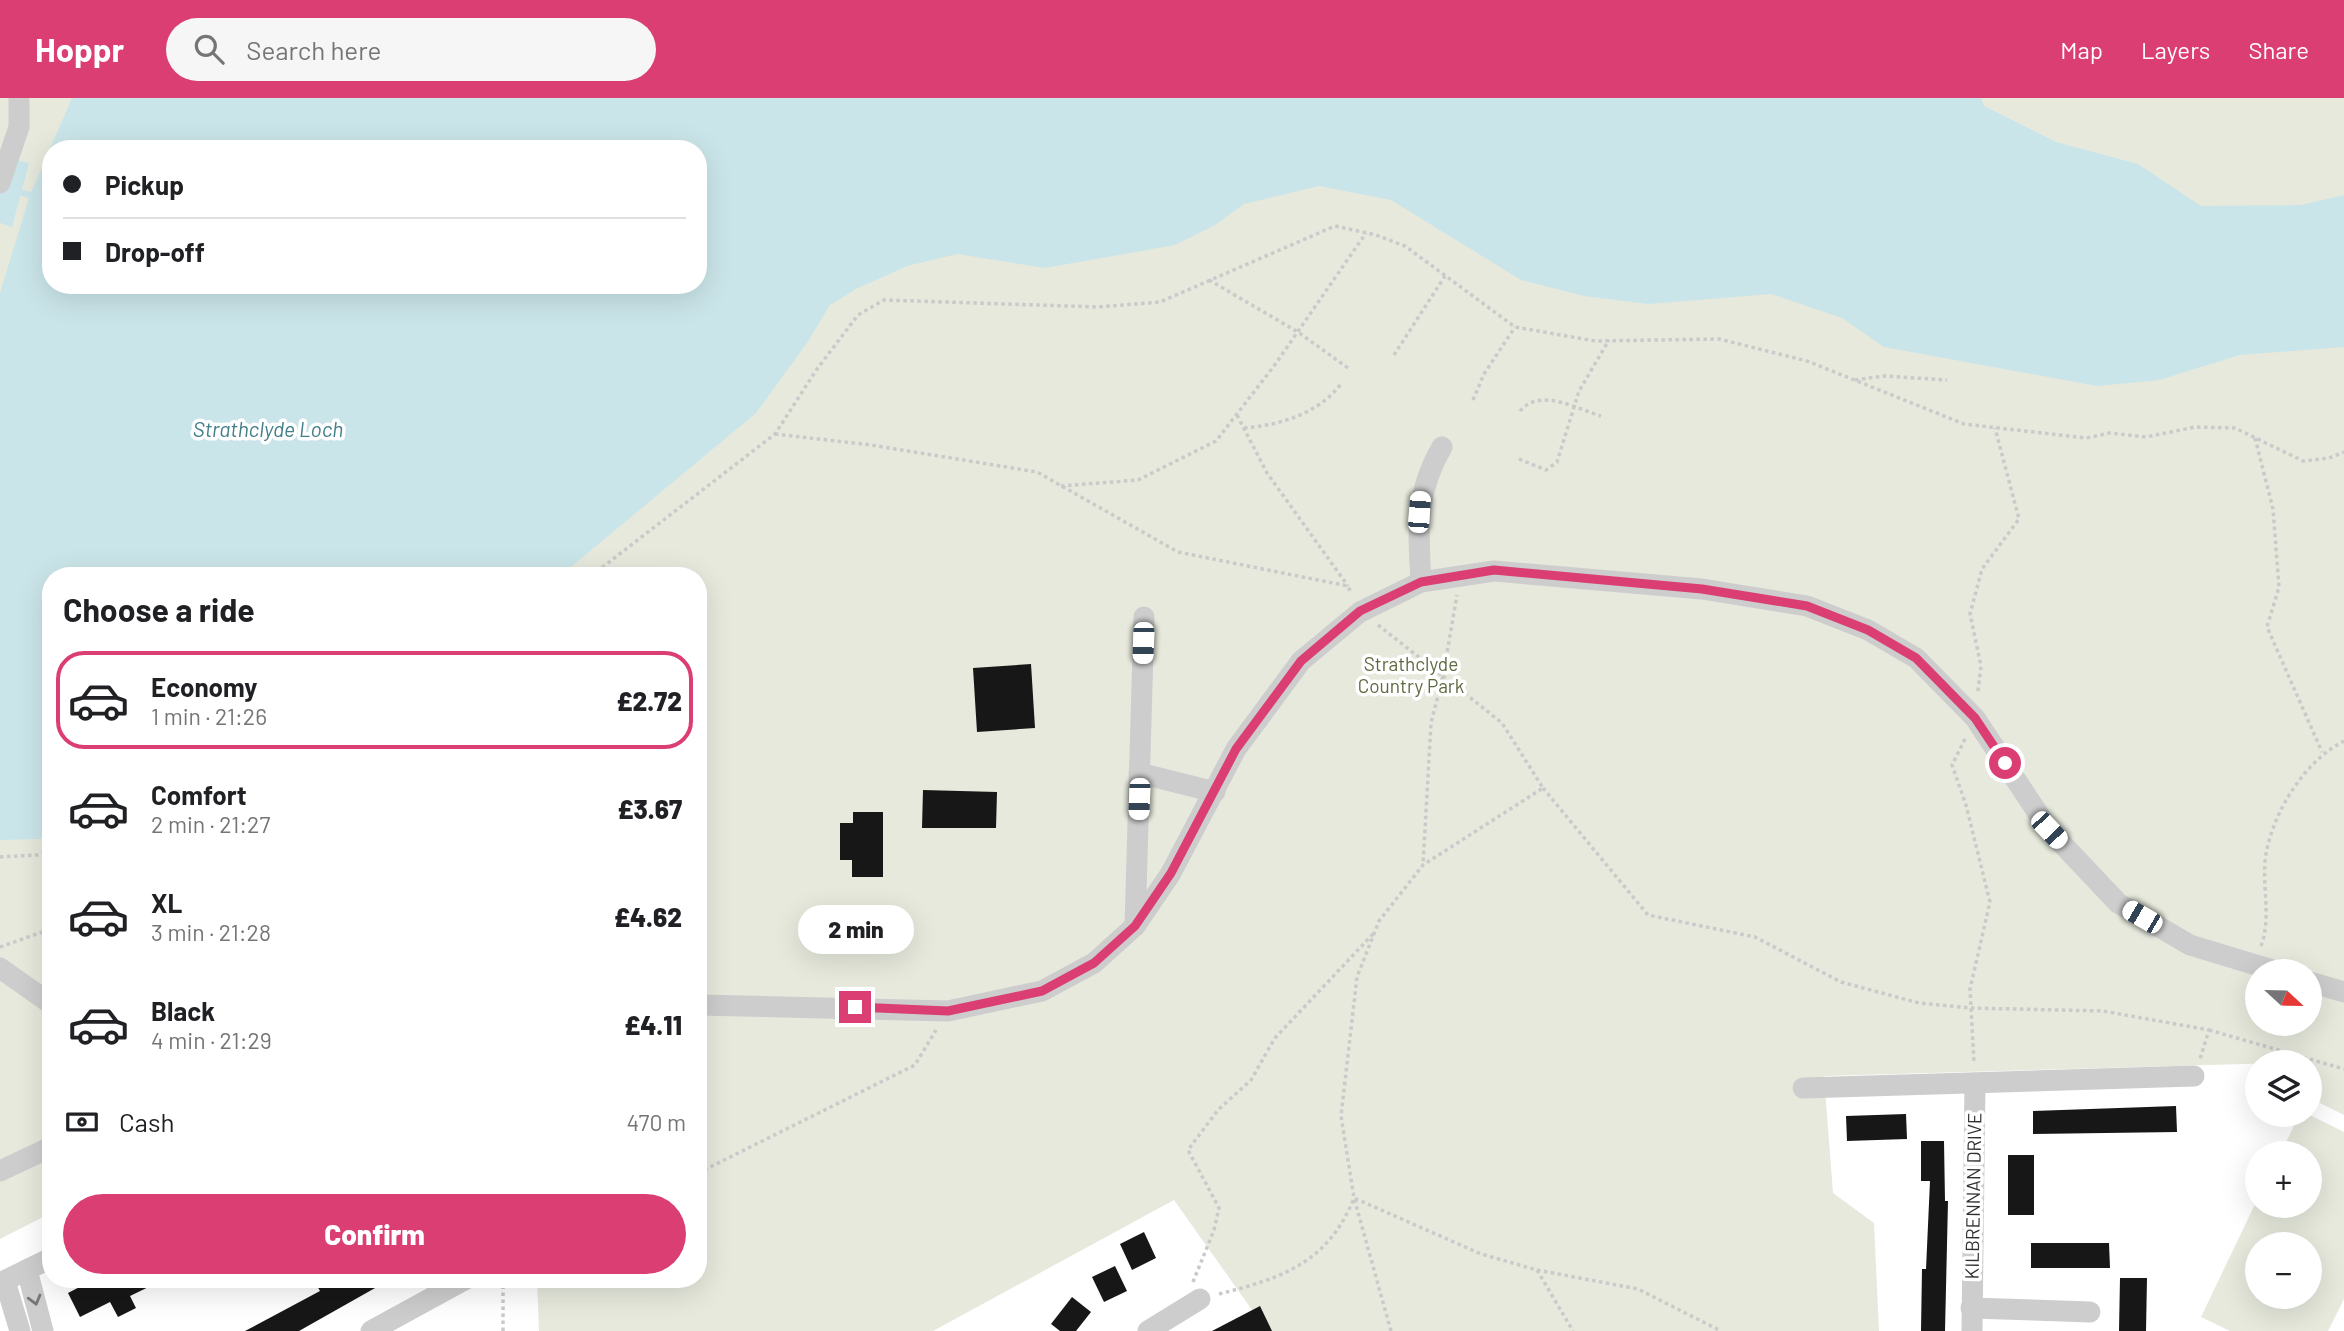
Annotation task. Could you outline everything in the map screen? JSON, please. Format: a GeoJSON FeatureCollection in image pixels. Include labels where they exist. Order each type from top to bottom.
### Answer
{"type":"FeatureCollection","features":[{"type":"Feature","properties":{"kind":"street"},"geometry":{"type":"LineString","coordinates":[[0,183],[19,127],[19,98]]}},
{"type":"Feature","properties":{"kind":"street"},"geometry":{"type":"LineString","coordinates":[[1421,582],[1418,533],[1421,491],[1442,447]]}},
{"type":"Feature","properties":{"kind":"street"},"geometry":{"type":"LineString","coordinates":[[707,1004],[948,1011],[1042,991],[1094,963],[1135,926],[1171,873],[1236,749],[1301,661],[1360,611],[1421,582],[1494,570],[1702,589],[1807,606],[1868,630],[1916,658],[1975,718],[2049,830],[2118,903],[2190,945],[2245,962]]}},
{"type":"Feature","properties":{"kind":"street"},"geometry":{"type":"LineString","coordinates":[[1135,926],[1144,617]]}},
{"type":"Feature","properties":{"kind":"street"},"geometry":{"type":"LineString","coordinates":[[1139,773],[1215,792]]}},
{"type":"Feature","properties":{"kind":"street"},"geometry":{"type":"LineString","coordinates":[[0,968],[42,993]]}},
{"type":"Feature","properties":{"kind":"street"},"geometry":{"type":"LineString","coordinates":[[2322,986],[2344,992]]}},
{"type":"Feature","properties":{"kind":"street"},"geometry":{"type":"LineString","coordinates":[[1803,1088],[2185,1077],[2176,1055]]}},
{"type":"Feature","properties":{"kind":"street","name":"KILBRENNAN DRIVE"},"geometry":{"type":"LineString","coordinates":[[1972,1331],[1975,1083]]}},
{"type":"Feature","properties":{"kind":"street"},"geometry":{"type":"LineString","coordinates":[[0,1171],[42,1151]]}},
{"type":"Feature","properties":{"kind":"street"},"geometry":{"type":"LineString","coordinates":[[20,1331],[2,1282],[42,1262]]}},
{"type":"Feature","properties":{"kind":"street"},"geometry":{"type":"LineString","coordinates":[[27,1270],[43,1331]]}},
{"type":"Feature","properties":{"kind":"street"},"geometry":{"type":"LineString","coordinates":[[371,1331],[450,1288]]}},
{"type":"Feature","properties":{"kind":"street"},"geometry":{"type":"LineString","coordinates":[[1154,1329],[1195,1302]]}},
{"type":"Feature","properties":{"kind":"street"},"geometry":{"type":"LineString","coordinates":[[1971,1308],[2090,1312]]}},
{"type":"Feature","properties":{"kind":"path"},"geometry":{"type":"LineString","coordinates":[[603,567],[775,435],[817,369],[858,315],[884,300],[1098,307],[1160,302],[1335,226],[1405,246],[1515,327],[1609,340],[1719,339],[1807,361],[1964,424],[2086,438],[2110,433],[2146,437],[2195,427],[2235,428],[2303,461],[2329,458],[2344,452]]}},
{"type":"Feature","properties":{"kind":"path"},"geometry":{"type":"LineString","coordinates":[[1061,486],[1138,480],[1216,441],[1298,332],[1366,233]]}},
{"type":"Feature","properties":{"kind":"path"},"geometry":{"type":"LineString","coordinates":[[1394,355],[1445,276]]}},
{"type":"Feature","properties":{"kind":"path"},"geometry":{"type":"LineString","coordinates":[[1209,280],[1298,332],[1348,368]]}},
{"type":"Feature","properties":{"kind":"path"},"geometry":{"type":"LineString","coordinates":[[1473,400],[1484,374],[1515,327]]}},
{"type":"Feature","properties":{"kind":"path"},"geometry":{"type":"LineString","coordinates":[[1519,459],[1546,470],[1557,462],[1574,406],[1594,361],[1609,340]]}},
{"type":"Feature","properties":{"kind":"path"},"geometry":{"type":"LineString","coordinates":[[1854,380],[1884,376],[1947,380]]}},
{"type":"Feature","properties":{"kind":"path"},"geometry":{"type":"LineString","coordinates":[[1244,428],[1275,425],[1311,409],[1329,400],[1340,384]]}},
{"type":"Feature","properties":{"kind":"path"},"geometry":{"type":"LineString","coordinates":[[1520,411],[1527,403],[1536,400],[1574,406],[1601,416]]}},
{"type":"Feature","properties":{"kind":"path"},"geometry":{"type":"LineString","coordinates":[[1237,414],[1267,473],[1348,586],[1360,611],[1502,723],[1543,788],[1648,915],[1755,937],[1841,982],[1919,1003],[1971,1009],[2103,1011],[2210,1030],[2344,1069]]}},
{"type":"Feature","properties":{"kind":"path"},"geometry":{"type":"LineString","coordinates":[[775,435],[871,445],[1037,472],[1178,552],[1348,586]]}},
{"type":"Feature","properties":{"kind":"path"},"geometry":{"type":"LineString","coordinates":[[2255,438],[2273,509],[2279,587],[2267,627],[2322,752]]}},
{"type":"Feature","properties":{"kind":"path"},"geometry":{"type":"LineString","coordinates":[[1423,865],[1424,799],[1431,723],[1443,676],[1461,576]]}},
{"type":"Feature","properties":{"kind":"path"},"geometry":{"type":"LineString","coordinates":[[2256,959],[2264,939],[2266,853],[2281,812],[2296,785],[2322,752],[2344,741]]}},
{"type":"Feature","properties":{"kind":"path"},"geometry":{"type":"LineString","coordinates":[[1391,1331],[1354,1198],[1341,1116],[1357,977],[1379,921],[1423,865],[1543,788]]}},
{"type":"Feature","properties":{"kind":"path"},"geometry":{"type":"LineString","coordinates":[[0,857],[42,854]]}},
{"type":"Feature","properties":{"kind":"path"},"geometry":{"type":"LineString","coordinates":[[0,947],[42,932]]}},
{"type":"Feature","properties":{"kind":"path"},"geometry":{"type":"LineString","coordinates":[[1354,1198],[1323,1248],[1276,1279],[1195,1302],[1193,1282],[1214,1230],[1219,1208],[1188,1150],[1217,1110],[1251,1080],[1275,1038],[1374,933]]}},
{"type":"Feature","properties":{"kind":"path"},"geometry":{"type":"LineString","coordinates":[[707,1169],[915,1065],[948,1011]]}},
{"type":"Feature","properties":{"kind":"path"},"geometry":{"type":"LineString","coordinates":[[2185,1077],[2210,1030]]}},
{"type":"Feature","properties":{"kind":"path"},"geometry":{"type":"LineString","coordinates":[[1354,1198],[1481,1254],[1537,1270],[1638,1289],[1721,1331]]}},
{"type":"Feature","properties":{"kind":"path"},"geometry":{"type":"LineString","coordinates":[[1537,1270],[1573,1331]]}},
{"type":"Feature","properties":{"kind":"path"},"geometry":{"type":"LineString","coordinates":[[502,1331],[503,1288]]}},
{"type":"Feature","properties":{"kind":"green space","name":"Strathclyde Country Park"},"geometry":{"type":"Polygon","coordinates":[[[0,98],[2344,98],[2344,1115],[2322,1104],[2322,1050],[2245,1050],[2245,1064],[1824,1076],[1833,1193],[1874,1223],[1879,1331],[1267,1331],[1174,1200],[933,1331],[539,1331],[537,1288],[707,1288],[707,567],[42,567],[42,1218],[0,1239],[0,98]]]}},
{"type":"Feature","properties":{"kind":"green space"},"geometry":{"type":"Polygon","coordinates":[[[2322,1121],[2344,1132],[2344,1299],[2328,1331],[2230,1331],[2201,1317],[2248,1218],[2322,1218],[2322,1141],[2287,1141],[2293,1127],[2322,1127],[2322,1121]]]}},
{"type":"Feature","properties":{"kind":"water","name":"Strathclyde Loch"},"geometry":{"type":"Polygon","coordinates":[[[72,98],[1981,98],[1984,106],[2056,142],[2138,164],[2201,206],[2301,205],[2344,195],[2344,347],[2240,355],[2159,380],[2097,386],[1884,347],[1842,318],[1771,294],[1648,304],[1584,296],[1521,280],[1391,200],[1319,186],[1244,204],[1215,225],[1175,245],[1045,268],[957,254],[907,266],[856,289],[830,305],[807,343],[756,413],[571,567],[42,567],[40,839],[0,840],[0,293],[30,195],[42,167],[42,294],[707,294],[707,140],[54,140],[72,98]]]}},
{"type":"Feature","properties":{"kind":"water"},"geometry":{"type":"Polygon","coordinates":[[[0,156],[29,163],[12,227],[0,223],[0,156]]]}},
{"type":"Feature","properties":{"kind":"building"},"geometry":{"type":"Polygon","coordinates":[[[1031,664],[1035,728],[977,732],[973,668],[1031,664]]]}},
{"type":"Feature","properties":{"kind":"building"},"geometry":{"type":"Polygon","coordinates":[[[923,790],[997,792],[996,828],[922,828],[923,790]]]}},
{"type":"Feature","properties":{"kind":"building"},"geometry":{"type":"Polygon","coordinates":[[[853,812],[883,812],[883,877],[852,877],[852,860],[840,860],[840,823],[853,823],[853,812]]]}},
{"type":"Feature","properties":{"kind":"building"},"geometry":{"type":"Polygon","coordinates":[[[2176,1106],[2177,1132],[2033,1134],[2033,1111],[2176,1106]]]}},
{"type":"Feature","properties":{"kind":"building"},"geometry":{"type":"Polygon","coordinates":[[[1906,1114],[1907,1139],[1847,1141],[1846,1116],[1906,1114]]]}},
{"type":"Feature","properties":{"kind":"building"},"geometry":{"type":"Polygon","coordinates":[[[1921,1141],[1944,1141],[1945,1201],[1948,1201],[1945,1331],[1921,1331],[1922,1269],[1926,1269],[1930,1181],[1921,1181],[1921,1141]]]}},
{"type":"Feature","properties":{"kind":"building"},"geometry":{"type":"Polygon","coordinates":[[[2008,1155],[2034,1155],[2034,1215],[2008,1215],[2008,1155]]]}},
{"type":"Feature","properties":{"kind":"building"},"geometry":{"type":"Polygon","coordinates":[[[1144,1232],[1156,1258],[1132,1270],[1120,1244],[1144,1232]]]}},
{"type":"Feature","properties":{"kind":"building"},"geometry":{"type":"Polygon","coordinates":[[[2031,1243],[2109,1243],[2110,1268],[2031,1268],[2031,1243]]]}},
{"type":"Feature","properties":{"kind":"building"},"geometry":{"type":"Polygon","coordinates":[[[1115,1266],[1127,1291],[1104,1302],[1092,1277],[1115,1266]]]}},
{"type":"Feature","properties":{"kind":"building"},"geometry":{"type":"Polygon","coordinates":[[[2120,1278],[2147,1278],[2146,1331],[2119,1331],[2120,1278]]]}},
{"type":"Feature","properties":{"kind":"building"},"geometry":{"type":"Polygon","coordinates":[[[78,1288],[146,1288],[130,1296],[136,1308],[118,1317],[110,1302],[80,1317],[68,1293],[78,1288]]]}},
{"type":"Feature","properties":{"kind":"building"},"geometry":{"type":"Polygon","coordinates":[[[318,1288],[375,1288],[299,1331],[245,1331],[320,1291],[318,1288]]]}},
{"type":"Feature","properties":{"kind":"building"},"geometry":{"type":"Polygon","coordinates":[[[1072,1297],[1091,1312],[1076,1331],[1060,1331],[1051,1324],[1072,1297]]]}},
{"type":"Feature","properties":{"kind":"building"},"geometry":{"type":"Polygon","coordinates":[[[1260,1306],[1272,1331],[1212,1331],[1260,1306]]]}},
{"type":"Feature","properties":{"kind":"waterway"},"geometry":{"type":"LineString","coordinates":[[15,191],[30,195]]}},
{"type":"Feature","properties":{"kind":"route"},"geometry":{"type":"LineString","coordinates":[[855,1007],[948,1011],[1042,991],[1094,963],[1135,926],[1171,873],[1236,749],[1301,661],[1360,611],[1421,582],[1494,570],[1702,589],[1807,606],[1868,630],[1916,658],[1975,718],[2005,763]]}}]}
